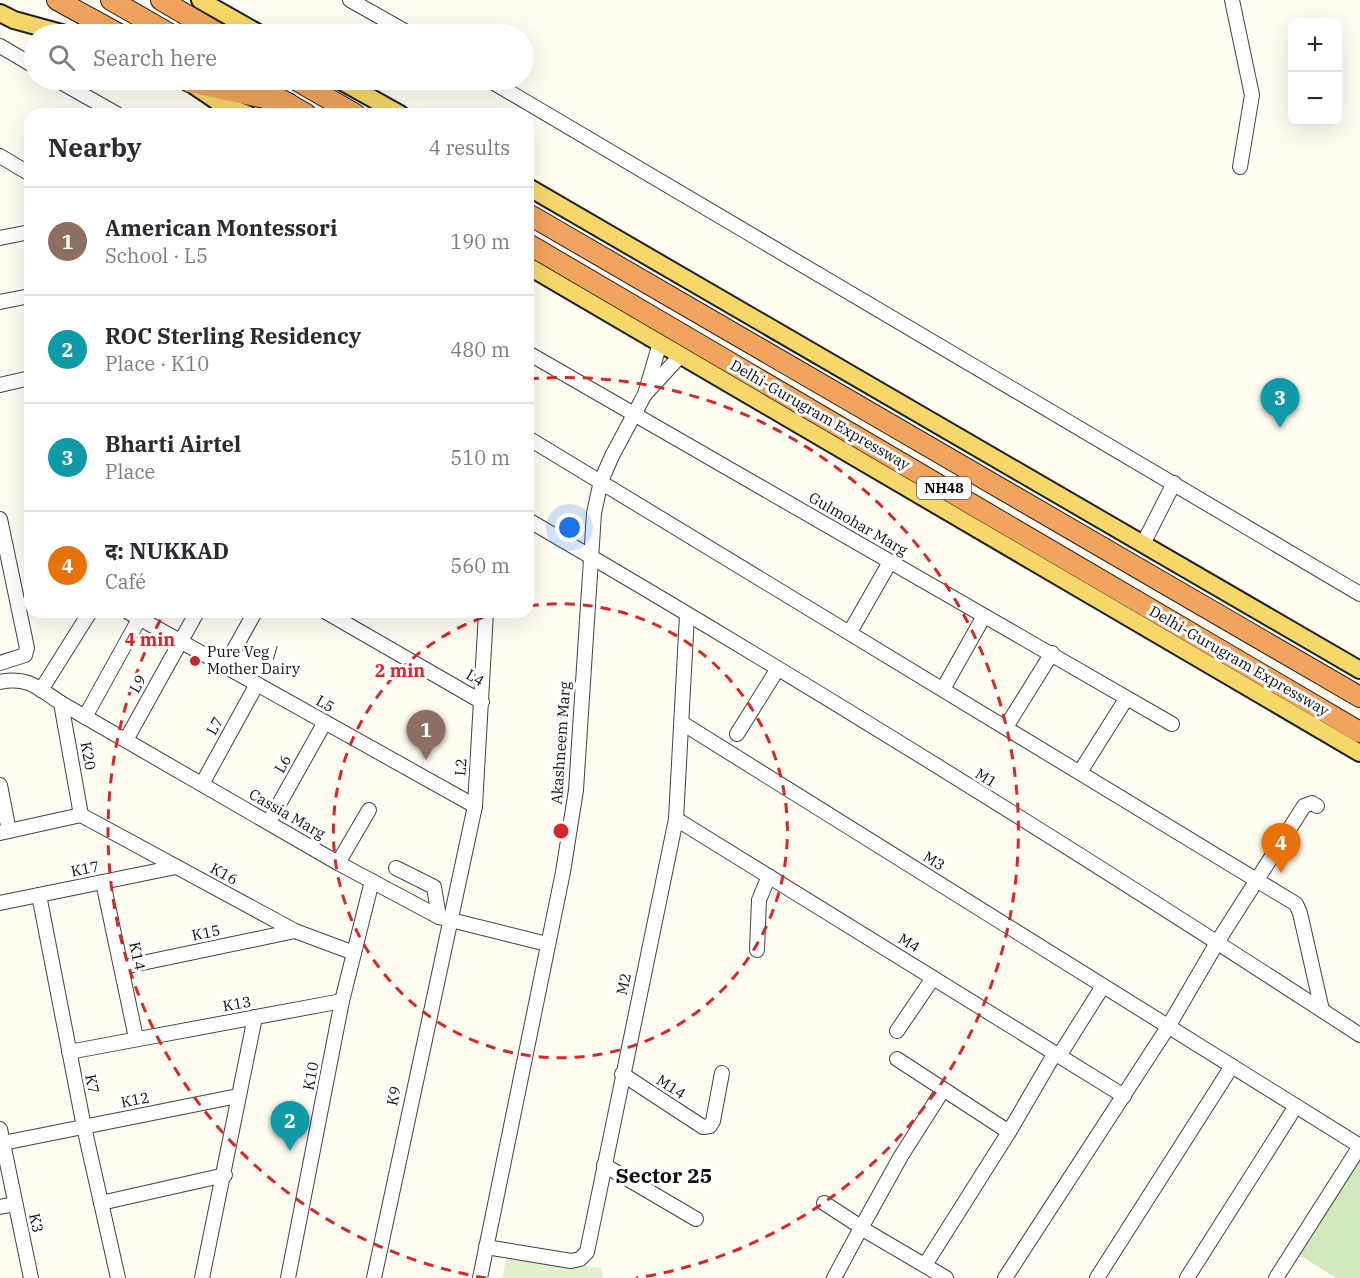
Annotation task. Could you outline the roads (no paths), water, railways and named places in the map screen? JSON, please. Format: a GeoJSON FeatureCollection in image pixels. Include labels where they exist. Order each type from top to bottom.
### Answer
{"type":"FeatureCollection","features":[{"type":"Feature","properties":{"kind":"highway"},"geometry":{"type":"LineString","coordinates":[[57,0],[101,24]]}},
{"type":"Feature","properties":{"kind":"highway"},"geometry":{"type":"LineString","coordinates":[[111,0],[153,24]]}},
{"type":"Feature","properties":{"kind":"highway"},"geometry":{"type":"LineString","coordinates":[[161,0],[203,24]]}},
{"type":"Feature","properties":{"kind":"highway"},"geometry":{"type":"LineString","coordinates":[[191,0],[212,24]]}},
{"type":"Feature","properties":{"kind":"highway"},"geometry":{"type":"LineString","coordinates":[[227,90],[288,104]]}},
{"type":"Feature","properties":{"kind":"highway"},"geometry":{"type":"LineString","coordinates":[[264,90],[295,108]]}},
{"type":"Feature","properties":{"kind":"highway"},"geometry":{"type":"LineString","coordinates":[[313,90],[345,108]]}},
{"type":"Feature","properties":{"kind":"highway","name":"Delhi-Gurugram Expressway"},"geometry":{"type":"LineString","coordinates":[[534,217],[1360,697]]}},
{"type":"Feature","properties":{"kind":"highway","name":"Delhi-Gurugram Expressway"},"geometry":{"type":"LineString","coordinates":[[534,248],[1360,732]]}},
{"type":"Feature","properties":{"kind":"main road"},"geometry":{"type":"LineString","coordinates":[[200,0],[242,24]]}},
{"type":"Feature","properties":{"kind":"main road"},"geometry":{"type":"LineString","coordinates":[[0,13],[29,24]]}},
{"type":"Feature","properties":{"kind":"main road"},"geometry":{"type":"LineString","coordinates":[[200,90],[231,108]]}},
{"type":"Feature","properties":{"kind":"main road"},"geometry":{"type":"LineString","coordinates":[[357,90],[389,108]]}},
{"type":"Feature","properties":{"kind":"main road"},"geometry":{"type":"LineString","coordinates":[[534,190],[1360,670]]}},
{"type":"Feature","properties":{"kind":"main road"},"geometry":{"type":"LineString","coordinates":[[534,270],[1360,753]]}},
{"type":"Feature","properties":{"kind":"street"},"geometry":{"type":"LineString","coordinates":[[350,0],[392,24]]}},
{"type":"Feature","properties":{"kind":"street"},"geometry":{"type":"LineString","coordinates":[[1232,0],[1252,95],[1240,167]]}},
{"type":"Feature","properties":{"kind":"street"},"geometry":{"type":"LineString","coordinates":[[0,46],[24,60]]}},
{"type":"Feature","properties":{"kind":"street"},"geometry":{"type":"LineString","coordinates":[[75,90],[106,108]]}},
{"type":"Feature","properties":{"kind":"street"},"geometry":{"type":"LineString","coordinates":[[506,90],[1360,594]]}},
{"type":"Feature","properties":{"kind":"street"},"geometry":{"type":"LineString","coordinates":[[0,156],[24,170]]}},
{"type":"Feature","properties":{"kind":"street"},"geometry":{"type":"LineString","coordinates":[[0,238],[24,233]]}},
{"type":"Feature","properties":{"kind":"street"},"geometry":{"type":"LineString","coordinates":[[0,302],[24,297]]}},
{"type":"Feature","properties":{"kind":"street","name":"Akashneem Marg"},"geometry":{"type":"LineString","coordinates":[[480,1278],[563,872],[576,790],[594,513],[602,481],[645,394],[660,343]]}},
{"type":"Feature","properties":{"kind":"street","name":"Akashneem Marg"},"geometry":{"type":"LineString","coordinates":[[645,394],[681,355]]}},
{"type":"Feature","properties":{"kind":"street","name":"Gulmohar Marg"},"geometry":{"type":"LineString","coordinates":[[534,356],[1172,724]]}},
{"type":"Feature","properties":{"kind":"street"},"geometry":{"type":"LineString","coordinates":[[0,385],[24,379]]}},
{"type":"Feature","properties":{"kind":"street"},"geometry":{"type":"LineString","coordinates":[[534,441],[1296,904],[1322,1010]]}},
{"type":"Feature","properties":{"kind":"street"},"geometry":{"type":"LineString","coordinates":[[1143,544],[1174,483]]}},
{"type":"Feature","properties":{"kind":"street"},"geometry":{"type":"LineString","coordinates":[[0,519],[27,648],[25,655],[19,659],[0,663]]}},
{"type":"Feature","properties":{"kind":"street","name":"M1"},"geometry":{"type":"LineString","coordinates":[[534,523],[1218,940],[1360,1035]]}},
{"type":"Feature","properties":{"kind":"street"},"geometry":{"type":"LineString","coordinates":[[850,632],[890,562]]}},
{"type":"Feature","properties":{"kind":"street","name":"M2"},"geometry":{"type":"LineString","coordinates":[[486,1247],[571,1262],[580,1259],[587,1252],[676,819],[687,615]]}},
{"type":"Feature","properties":{"kind":"street"},"geometry":{"type":"LineString","coordinates":[[943,689],[984,616]]}},
{"type":"Feature","properties":{"kind":"street"},"geometry":{"type":"LineString","coordinates":[[41,690],[86,618]]}},
{"type":"Feature","properties":{"kind":"street"},"geometry":{"type":"LineString","coordinates":[[85,717],[135,618]]}},
{"type":"Feature","properties":{"kind":"street","name":"L5"},"geometry":{"type":"LineString","coordinates":[[143,618],[180,641],[475,806]]}},
{"type":"Feature","properties":{"kind":"street","name":"L9"},"geometry":{"type":"LineString","coordinates":[[126,740],[193,618]]}},
{"type":"Feature","properties":{"kind":"street"},"geometry":{"type":"LineString","coordinates":[[225,666],[252,618]]}},
{"type":"Feature","properties":{"kind":"street","name":"L4"},"geometry":{"type":"LineString","coordinates":[[336,618],[482,702]]}},
{"type":"Feature","properties":{"kind":"street","name":"L2"},"geometry":{"type":"LineString","coordinates":[[445,919],[475,806],[486,618]]}},
{"type":"Feature","properties":{"kind":"street"},"geometry":{"type":"LineString","coordinates":[[1006,727],[1052,653]]}},
{"type":"Feature","properties":{"kind":"street"},"geometry":{"type":"LineString","coordinates":[[737,734],[777,670]]}},
{"type":"Feature","properties":{"kind":"street","name":"Cassia Marg"},"geometry":{"type":"LineString","coordinates":[[0,682],[23,680],[338,863],[445,919],[547,944]]}},
{"type":"Feature","properties":{"kind":"street","name":"L7"},"geometry":{"type":"LineString","coordinates":[[202,784],[257,684]]}},
{"type":"Feature","properties":{"kind":"street"},"geometry":{"type":"LineString","coordinates":[[1080,772],[1126,699]]}},
{"type":"Feature","properties":{"kind":"street","name":"K20"},"geometry":{"type":"LineString","coordinates":[[62,703],[81,815]]}},
{"type":"Feature","properties":{"kind":"street","name":"L6"},"geometry":{"type":"LineString","coordinates":[[269,822],[325,722]]}},
{"type":"Feature","properties":{"kind":"street","name":"M3"},"geometry":{"type":"LineString","coordinates":[[682,723],[1360,1146]]}},
{"type":"Feature","properties":{"kind":"street"},"geometry":{"type":"LineString","coordinates":[[0,785],[4,832],[81,815]]}},
{"type":"Feature","properties":{"kind":"street"},"geometry":{"type":"LineString","coordinates":[[1005,1278],[1168,1027],[1218,940],[1304,806],[1312,803],[1317,806]]}},
{"type":"Feature","properties":{"kind":"street"},"geometry":{"type":"LineString","coordinates":[[338,863],[369,810]]}},
{"type":"Feature","properties":{"kind":"street","name":"K16"},"geometry":{"type":"LineString","coordinates":[[81,815],[294,931],[354,952]]}},
{"type":"Feature","properties":{"kind":"street","name":"M4"},"geometry":{"type":"LineString","coordinates":[[676,819],[1124,1096]]}},
{"type":"Feature","properties":{"kind":"street","name":"K17"},"geometry":{"type":"LineString","coordinates":[[0,903],[176,867]]}},
{"type":"Feature","properties":{"kind":"street"},"geometry":{"type":"LineString","coordinates":[[396,868],[434,887],[445,919]]}},
{"type":"Feature","properties":{"kind":"street"},"geometry":{"type":"LineString","coordinates":[[757,950],[759,900],[768,876]]}},
{"type":"Feature","properties":{"kind":"street","name":"K10"},"geometry":{"type":"LineString","coordinates":[[288,1278],[342,1001],[372,881]]}},
{"type":"Feature","properties":{"kind":"street","name":"K14"},"geometry":{"type":"LineString","coordinates":[[103,882],[123,967],[136,1038]]}},
{"type":"Feature","properties":{"kind":"street","name":"K7"},"geometry":{"type":"LineString","coordinates":[[39,895],[84,1127],[118,1278]]}},
{"type":"Feature","properties":{"kind":"street","name":"K9"},"geometry":{"type":"LineString","coordinates":[[374,1278],[445,919]]}},
{"type":"Feature","properties":{"kind":"street","name":"K15"},"geometry":{"type":"LineString","coordinates":[[123,967],[294,931]]}},
{"type":"Feature","properties":{"kind":"street"},"geometry":{"type":"LineString","coordinates":[[897,1031],[933,978]]}},
{"type":"Feature","properties":{"kind":"street"},"geometry":{"type":"LineString","coordinates":[[925,1265],[1103,986]]}},
{"type":"Feature","properties":{"kind":"street","name":"K13"},"geometry":{"type":"LineString","coordinates":[[69,1052],[342,1001]]}},
{"type":"Feature","properties":{"kind":"street"},"geometry":{"type":"LineString","coordinates":[[202,1278],[225,1175],[238,1096],[255,1017]]}},
{"type":"Feature","properties":{"kind":"street"},"geometry":{"type":"LineString","coordinates":[[897,1059],[1009,1132]]}},
{"type":"Feature","properties":{"kind":"street"},"geometry":{"type":"LineString","coordinates":[[1097,1278],[1232,1066]]}},
{"type":"Feature","properties":{"kind":"street","name":"M14"},"geometry":{"type":"LineString","coordinates":[[622,1074],[703,1127],[710,1126],[713,1121],[722,1073]]}},
{"type":"Feature","properties":{"kind":"street"},"geometry":{"type":"LineString","coordinates":[[834,1278],[901,1156],[943,1090]]}},
{"type":"Feature","properties":{"kind":"street","name":"K12"},"geometry":{"type":"LineString","coordinates":[[1,1136],[84,1127],[238,1096]]}},
{"type":"Feature","properties":{"kind":"street"},"geometry":{"type":"LineString","coordinates":[[1187,1278],[1296,1106]]}},
{"type":"Feature","properties":{"kind":"street","name":"K3"},"geometry":{"type":"LineString","coordinates":[[1,1136],[31,1278]]}},
{"type":"Feature","properties":{"kind":"street"},"geometry":{"type":"LineString","coordinates":[[1276,1278],[1360,1146]]}},
{"type":"Feature","properties":{"kind":"street"},"geometry":{"type":"LineString","coordinates":[[604,1165],[696,1219]]}},
{"type":"Feature","properties":{"kind":"street"},"geometry":{"type":"LineString","coordinates":[[102,1203],[225,1175]]}},
{"type":"Feature","properties":{"kind":"street"},"geometry":{"type":"LineString","coordinates":[[824,1203],[861,1228],[946,1278]]}},
{"type":"Feature","properties":{"kind":"street"},"geometry":{"type":"LineString","coordinates":[[0,1208],[15,1204]]}},
{"type":"Feature","properties":{"kind":"place","name":"Bharti Airtel"},"geometry":{"type":"Point","coordinates":[1280,428]}},
{"type":"Feature","properties":{"kind":"place","name":"Pure Veg / Mother Dairy"},"geometry":{"type":"Point","coordinates":[195,661]}},
{"type":"Feature","properties":{"kind":"place","name":"American Montessori"},"geometry":{"type":"Point","coordinates":[426,760]}},
{"type":"Feature","properties":{"kind":"place","name":"द: NUKKAD"},"geometry":{"type":"Point","coordinates":[1281,873]}},
{"type":"Feature","properties":{"kind":"place","name":"ROC Sterling Residency"},"geometry":{"type":"Point","coordinates":[290,1151]}},
{"type":"Feature","properties":{"kind":"district","name":"Sector 25"},"geometry":{"type":"Point","coordinates":[664,1176]}}]}
